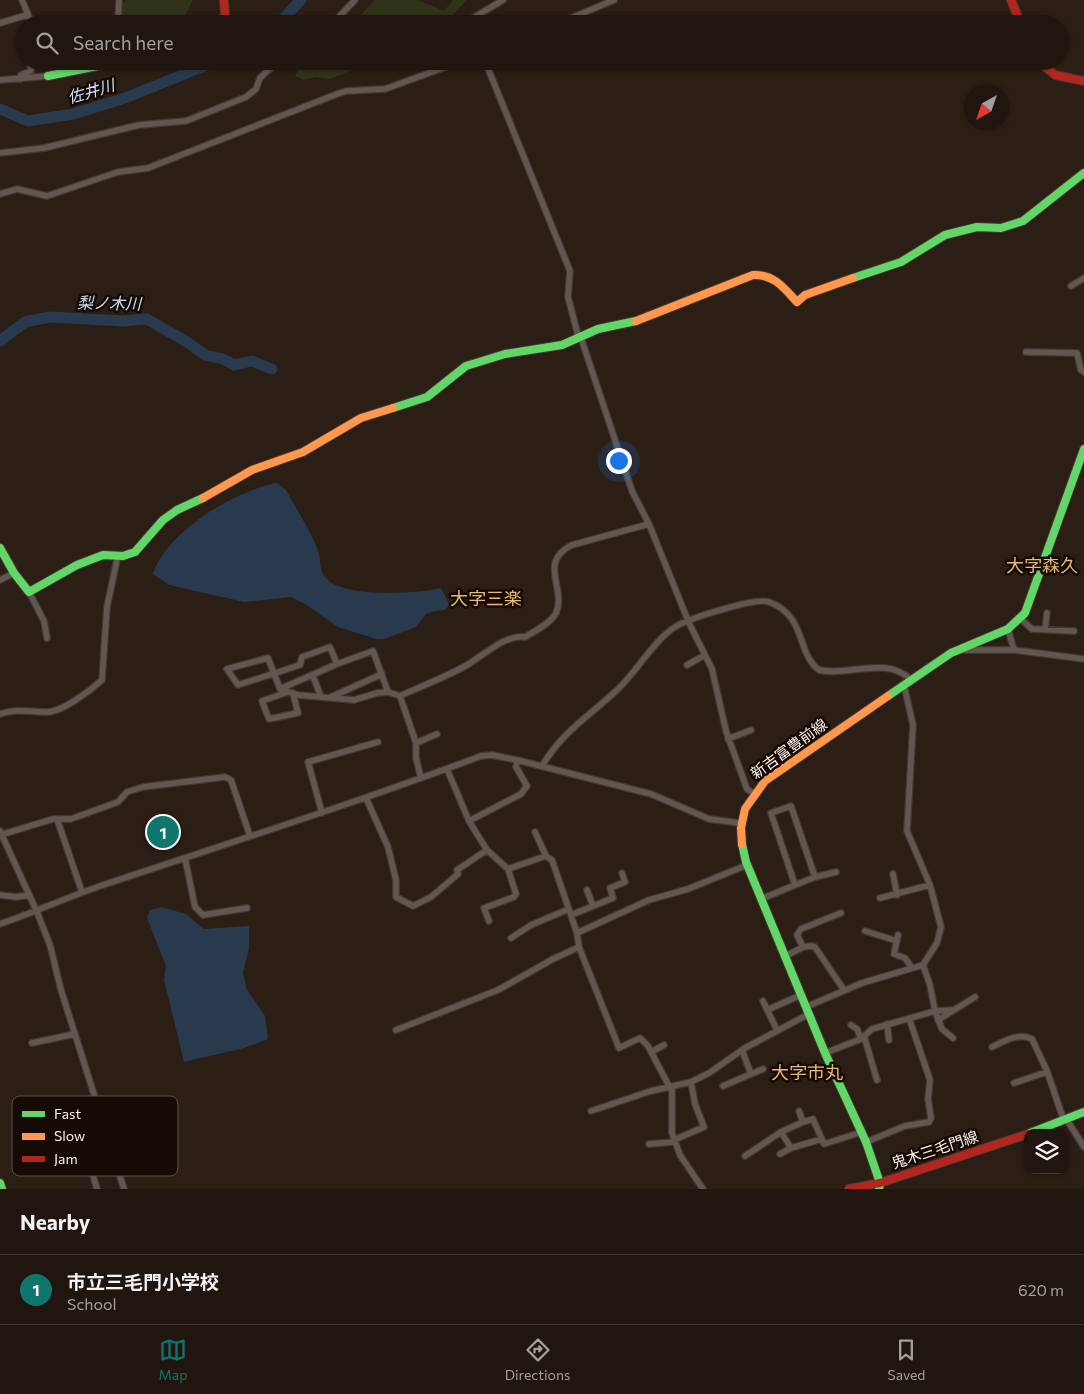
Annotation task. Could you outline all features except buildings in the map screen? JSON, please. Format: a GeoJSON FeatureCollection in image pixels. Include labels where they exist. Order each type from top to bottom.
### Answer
{"type":"FeatureCollection","features":[{"type":"Feature","properties":{"kind":"street"},"geometry":{"type":"LineString","coordinates":[[22,0],[28,15]]}},
{"type":"Feature","properties":{"kind":"street"},"geometry":{"type":"LineString","coordinates":[[118,15],[119,0]]}},
{"type":"Feature","properties":{"kind":"street"},"geometry":{"type":"LineString","coordinates":[[224,0],[225,15]]}},
{"type":"Feature","properties":{"kind":"street"},"geometry":{"type":"LineString","coordinates":[[341,15],[355,0]]}},
{"type":"Feature","properties":{"kind":"street"},"geometry":{"type":"LineString","coordinates":[[478,15],[503,0]]}},
{"type":"Feature","properties":{"kind":"street"},"geometry":{"type":"LineString","coordinates":[[578,15],[614,0]]}},
{"type":"Feature","properties":{"kind":"street"},"geometry":{"type":"LineString","coordinates":[[1010,0],[1016,15]]}},
{"type":"Feature","properties":{"kind":"street"},"geometry":{"type":"LineString","coordinates":[[0,24],[15,19]]}},
{"type":"Feature","properties":{"kind":"street"},"geometry":{"type":"LineString","coordinates":[[20,79],[21,75],[31,72],[31,70]]}},
{"type":"Feature","properties":{"kind":"street"},"geometry":{"type":"LineString","coordinates":[[63,70],[64,74]]}},
{"type":"Feature","properties":{"kind":"street"},"geometry":{"type":"LineString","coordinates":[[0,80],[48,76],[82,70]]}},
{"type":"Feature","properties":{"kind":"street"},"geometry":{"type":"LineString","coordinates":[[0,153],[44,148],[140,126],[186,121],[246,97],[256,89],[260,78],[269,70]]}},
{"type":"Feature","properties":{"kind":"street"},"geometry":{"type":"LineString","coordinates":[[0,194],[16,189],[47,196],[118,172],[148,168],[337,94],[346,91],[385,89],[437,70]]}},
{"type":"Feature","properties":{"kind":"street"},"geometry":{"type":"LineString","coordinates":[[489,70],[570,271],[568,297],[580,338],[631,487],[688,623],[712,670],[728,739],[747,788],[753,793]]}},
{"type":"Feature","properties":{"kind":"street"},"geometry":{"type":"LineString","coordinates":[[1047,70],[1055,75],[1084,81]]}},
{"type":"Feature","properties":{"kind":"street"},"geometry":{"type":"LineString","coordinates":[[29,592],[77,565],[103,555],[123,556],[138,550],[163,520],[177,510],[252,470],[303,452],[361,418],[427,397],[466,366],[490,358],[562,345],[598,329],[645,319],[702,294],[758,274],[767,274],[776,279],[797,302],[805,295],[835,282],[878,271],[900,262],[932,240],[944,235],[977,228],[1001,228],[1023,220],[1080,174],[1084,173]]}},
{"type":"Feature","properties":{"kind":"street"},"geometry":{"type":"LineString","coordinates":[[1071,286],[1084,278]]}},
{"type":"Feature","properties":{"kind":"street"},"geometry":{"type":"LineString","coordinates":[[1026,352],[1077,353],[1081,370],[1084,372]]}},
{"type":"Feature","properties":{"kind":"street","name":"新吉富豊前線"},"geometry":{"type":"LineString","coordinates":[[881,1187],[862,1132],[800,995],[747,865],[740,843],[740,823],[753,793],[765,781],[904,685],[959,650],[1008,630],[1020,618],[1030,600],[1084,449]]}},
{"type":"Feature","properties":{"kind":"street"},"geometry":{"type":"LineString","coordinates":[[280,689],[321,697],[354,700],[388,692],[400,696],[469,664],[478,655],[517,636],[525,637],[552,617],[559,600],[554,569],[564,550],[572,545],[648,524]]}},
{"type":"Feature","properties":{"kind":"street"},"geometry":{"type":"LineString","coordinates":[[0,548],[14,573],[29,592],[44,621],[47,638]]}},
{"type":"Feature","properties":{"kind":"street"},"geometry":{"type":"LineString","coordinates":[[0,714],[24,709],[47,712],[60,709],[102,680],[107,607],[118,555]]}},
{"type":"Feature","properties":{"kind":"street"},"geometry":{"type":"LineString","coordinates":[[0,580],[14,573]]}},
{"type":"Feature","properties":{"kind":"street"},"geometry":{"type":"LineString","coordinates":[[542,766],[559,740],[616,691],[667,634],[683,623],[688,623],[722,610],[765,600],[790,616],[800,632],[809,658],[819,670],[864,668],[898,670],[912,680]]}},
{"type":"Feature","properties":{"kind":"street"},"geometry":{"type":"LineString","coordinates":[[1045,629],[1047,613]]}},
{"type":"Feature","properties":{"kind":"street"},"geometry":{"type":"LineString","coordinates":[[1020,618],[1032,629],[1074,631]]}},
{"type":"Feature","properties":{"kind":"street"},"geometry":{"type":"LineString","coordinates":[[1008,630],[1014,650]]}},
{"type":"Feature","properties":{"kind":"street"},"geometry":{"type":"LineString","coordinates":[[280,689],[274,674],[268,658],[227,669],[238,685],[274,674],[300,665],[302,657],[330,647],[337,664]]}},
{"type":"Feature","properties":{"kind":"street"},"geometry":{"type":"LineString","coordinates":[[959,650],[965,652],[1014,650],[1084,659]]}},
{"type":"Feature","properties":{"kind":"street"},"geometry":{"type":"LineString","coordinates":[[280,689],[337,664],[373,651],[388,692]]}},
{"type":"Feature","properties":{"kind":"street"},"geometry":{"type":"LineString","coordinates":[[687,665],[705,655]]}},
{"type":"Feature","properties":{"kind":"street"},"geometry":{"type":"LineString","coordinates":[[330,697],[382,674]]}},
{"type":"Feature","properties":{"kind":"street"},"geometry":{"type":"LineString","coordinates":[[313,676],[321,697]]}},
{"type":"Feature","properties":{"kind":"street"},"geometry":{"type":"LineString","coordinates":[[591,1111],[651,1091],[691,1082],[709,1073],[742,1050],[807,1010],[844,990],[923,965],[941,933],[930,885],[908,831],[913,725],[904,685]]}},
{"type":"Feature","properties":{"kind":"street"},"geometry":{"type":"LineString","coordinates":[[290,692],[298,713],[269,720],[262,701],[290,692]]}},
{"type":"Feature","properties":{"kind":"street"},"geometry":{"type":"LineString","coordinates":[[400,696],[416,743],[416,758],[421,778]]}},
{"type":"Feature","properties":{"kind":"street"},"geometry":{"type":"LineString","coordinates":[[728,739],[751,730]]}},
{"type":"Feature","properties":{"kind":"street"},"geometry":{"type":"LineString","coordinates":[[416,743],[437,734]]}},
{"type":"Feature","properties":{"kind":"street"},"geometry":{"type":"LineString","coordinates":[[322,813],[308,762],[378,742]]}},
{"type":"Feature","properties":{"kind":"street"},"geometry":{"type":"LineString","coordinates":[[0,924],[37,912],[82,892],[322,813],[481,756],[492,755],[517,760],[651,794],[709,819],[740,823]]}},
{"type":"Feature","properties":{"kind":"street"},"geometry":{"type":"LineString","coordinates":[[469,821],[521,794],[527,786],[516,767],[517,760]]}},
{"type":"Feature","properties":{"kind":"street"},"geometry":{"type":"LineString","coordinates":[[447,769],[469,821],[487,850],[508,869],[516,894],[514,897],[484,908],[489,920]]}},
{"type":"Feature","properties":{"kind":"street"},"geometry":{"type":"LineString","coordinates":[[94,1096],[50,946],[37,912],[0,834],[57,819],[71,819],[118,802],[126,792],[143,787],[225,777],[231,780],[250,836]]}},
{"type":"Feature","properties":{"kind":"street"},"geometry":{"type":"LineString","coordinates":[[366,798],[388,847],[396,880],[396,897],[413,906],[431,897],[458,874],[457,870],[487,850]]}},
{"type":"Feature","properties":{"kind":"street"},"geometry":{"type":"LineString","coordinates":[[795,885],[771,813],[791,806],[815,877]]}},
{"type":"Feature","properties":{"kind":"street"},"geometry":{"type":"LineString","coordinates":[[57,819],[82,892]]}},
{"type":"Feature","properties":{"kind":"street"},"geometry":{"type":"LineString","coordinates":[[535,832],[546,856],[552,860],[577,933],[579,947],[619,1048],[640,1038],[651,1052],[671,1087],[672,1133],[680,1155],[703,1189]]}},
{"type":"Feature","properties":{"kind":"street"},"geometry":{"type":"LineString","coordinates":[[508,869],[546,856]]}},
{"type":"Feature","properties":{"kind":"street"},"geometry":{"type":"LineString","coordinates":[[184,858],[195,907],[203,915],[247,908]]}},
{"type":"Feature","properties":{"kind":"street"},"geometry":{"type":"LineString","coordinates":[[577,933],[649,900],[688,889],[747,865]]}},
{"type":"Feature","properties":{"kind":"street"},"geometry":{"type":"LineString","coordinates":[[762,899],[815,877],[836,872]]}},
{"type":"Feature","properties":{"kind":"street"},"geometry":{"type":"LineString","coordinates":[[510,938],[531,925],[613,898],[610,888],[625,882],[622,873]]}},
{"type":"Feature","properties":{"kind":"street"},"geometry":{"type":"LineString","coordinates":[[893,874],[897,895]]}},
{"type":"Feature","properties":{"kind":"street"},"geometry":{"type":"LineString","coordinates":[[880,898],[930,885]]}},
{"type":"Feature","properties":{"kind":"street"},"geometry":{"type":"LineString","coordinates":[[587,890],[593,906]]}},
{"type":"Feature","properties":{"kind":"street"},"geometry":{"type":"LineString","coordinates":[[0,894],[16,897],[29,895]]}},
{"type":"Feature","properties":{"kind":"street"},"geometry":{"type":"LineString","coordinates":[[803,947],[797,932],[841,913]]}},
{"type":"Feature","properties":{"kind":"street"},"geometry":{"type":"LineString","coordinates":[[864,932],[898,938],[894,954],[905,958],[912,968]]}},
{"type":"Feature","properties":{"kind":"street"},"geometry":{"type":"LineString","coordinates":[[784,957],[803,947],[811,946],[815,948],[844,990]]}},
{"type":"Feature","properties":{"kind":"street"},"geometry":{"type":"LineString","coordinates":[[396,1030],[498,990],[553,959],[579,947]]}},
{"type":"Feature","properties":{"kind":"street"},"geometry":{"type":"LineString","coordinates":[[923,965],[938,1020],[947,1034],[953,1038]]}},
{"type":"Feature","properties":{"kind":"street"},"geometry":{"type":"LineString","coordinates":[[767,1010],[800,995]]}},
{"type":"Feature","properties":{"kind":"street"},"geometry":{"type":"LineString","coordinates":[[938,1020],[976,997]]}},
{"type":"Feature","properties":{"kind":"street"},"geometry":{"type":"LineString","coordinates":[[763,1001],[777,1030]]}},
{"type":"Feature","properties":{"kind":"street"},"geometry":{"type":"LineString","coordinates":[[825,1053],[862,1037],[872,1029],[887,1024],[935,1011],[954,1010]]}},
{"type":"Feature","properties":{"kind":"street"},"geometry":{"type":"LineString","coordinates":[[866,1142],[905,1126],[928,1122],[931,1118],[928,1099],[930,1080],[928,1070],[909,1018]]}},
{"type":"Feature","properties":{"kind":"street"},"geometry":{"type":"LineString","coordinates":[[887,1024],[888,1040]]}},
{"type":"Feature","properties":{"kind":"street"},"geometry":{"type":"LineString","coordinates":[[851,1025],[857,1029],[862,1037],[876,1080]]}},
{"type":"Feature","properties":{"kind":"street"},"geometry":{"type":"LineString","coordinates":[[32,1043],[75,1034]]}},
{"type":"Feature","properties":{"kind":"street"},"geometry":{"type":"LineString","coordinates":[[992,1047],[1007,1039],[1027,1037],[1032,1039],[1047,1072],[1065,1121],[1084,1147]]}},
{"type":"Feature","properties":{"kind":"street"},"geometry":{"type":"LineString","coordinates":[[651,1052],[664,1045]]}},
{"type":"Feature","properties":{"kind":"street"},"geometry":{"type":"LineString","coordinates":[[742,1050],[751,1074]]}},
{"type":"Feature","properties":{"kind":"street"},"geometry":{"type":"LineString","coordinates":[[723,1086],[763,1069]]}},
{"type":"Feature","properties":{"kind":"street"},"geometry":{"type":"LineString","coordinates":[[1014,1083],[1047,1072]]}},
{"type":"Feature","properties":{"kind":"street"},"geometry":{"type":"LineString","coordinates":[[649,1144],[675,1141],[704,1127],[695,1104],[691,1082]]}},
{"type":"Feature","properties":{"kind":"street"},"geometry":{"type":"LineString","coordinates":[[799,1112],[803,1122]]}},
{"type":"Feature","properties":{"kind":"street","name":"鬼木三毛門線"},"geometry":{"type":"LineString","coordinates":[[1041,1129],[1084,1112]]}},
{"type":"Feature","properties":{"kind":"street"},"geometry":{"type":"LineString","coordinates":[[744,1156],[782,1132],[803,1122],[813,1120],[824,1144],[862,1132]]}},
{"type":"Feature","properties":{"kind":"street"},"geometry":{"type":"LineString","coordinates":[[782,1132],[791,1148]]}},
{"type":"Feature","properties":{"kind":"street","name":"鬼木三毛門線"},"geometry":{"type":"LineString","coordinates":[[849,1189],[881,1187],[1024,1135]]}},
{"type":"Feature","properties":{"kind":"street"},"geometry":{"type":"LineString","coordinates":[[780,1154],[791,1148],[822,1139]]}},
{"type":"Feature","properties":{"kind":"street"},"geometry":{"type":"LineString","coordinates":[[93,1176],[97,1189]]}},
{"type":"Feature","properties":{"kind":"street"},"geometry":{"type":"LineString","coordinates":[[120,1176],[124,1189]]}},
{"type":"Feature","properties":{"kind":"street"},"geometry":{"type":"LineString","coordinates":[[0,1184],[2,1189]]}},
{"type":"Feature","properties":{"kind":"green space"},"geometry":{"type":"Polygon","coordinates":[[[126,0],[193,0],[185,15],[113,15],[126,0]]]}},
{"type":"Feature","properties":{"kind":"green space"},"geometry":{"type":"Polygon","coordinates":[[[375,0],[418,0],[444,11],[453,0],[467,0],[453,15],[361,15],[375,0]]]}},
{"type":"Feature","properties":{"kind":"green space"},"geometry":{"type":"Polygon","coordinates":[[[298,70],[353,70],[330,79],[316,77],[304,80],[295,76],[298,70]]]}},
{"type":"Feature","properties":{"kind":"water"},"geometry":{"type":"Polygon","coordinates":[[[277,483],[286,490],[309,530],[317,547],[322,572],[329,581],[351,590],[366,592],[400,593],[441,588],[450,606],[444,610],[426,614],[416,627],[384,639],[376,639],[338,627],[305,604],[291,597],[244,602],[169,585],[153,574],[160,558],[172,543],[205,515],[242,494],[277,483]]]}},
{"type":"Feature","properties":{"kind":"water"},"geometry":{"type":"Polygon","coordinates":[[[161,907],[186,914],[204,929],[249,926],[249,948],[243,973],[247,990],[265,1016],[268,1039],[244,1048],[184,1062],[164,980],[166,966],[147,918],[150,910],[161,907]]]}},
{"type":"Feature","properties":{"kind":"waterway","name":"佐井川"},"geometry":{"type":"LineString","coordinates":[[287,15],[301,0]]}},
{"type":"Feature","properties":{"kind":"waterway","name":"佐井川"},"geometry":{"type":"LineString","coordinates":[[0,109],[28,121],[73,114],[125,98],[195,70]]}},
{"type":"Feature","properties":{"kind":"waterway","name":"梨ノ木川"},"geometry":{"type":"LineString","coordinates":[[0,341],[25,322],[51,317],[122,321],[147,319],[187,342],[205,355],[223,359],[234,365],[252,361],[272,369]]}},
{"type":"Feature","properties":{"kind":"traffic: fast"},"geometry":{"type":"LineString","coordinates":[[48,76],[78,70]]}},
{"type":"Feature","properties":{"kind":"traffic: fast"},"geometry":{"type":"LineString","coordinates":[[853,278],[901,262],[945,235],[977,227],[1001,228],[1023,221],[1084,173]]}},
{"type":"Feature","properties":{"kind":"traffic: fast"},"geometry":{"type":"LineString","coordinates":[[393,408],[427,397],[466,366],[505,354],[562,345],[598,329],[636,321]]}},
{"type":"Feature","properties":{"kind":"traffic: fast"},"geometry":{"type":"LineString","coordinates":[[888,696],[951,653],[1008,629],[1025,613],[1084,449]]}},
{"type":"Feature","properties":{"kind":"traffic: fast"},"geometry":{"type":"LineString","coordinates":[[0,548],[14,573],[29,592],[77,565],[103,555],[123,556],[135,552],[163,520],[177,510],[203,498]]}},
{"type":"Feature","properties":{"kind":"traffic: fast"},"geometry":{"type":"LineString","coordinates":[[742,844],[746,862],[825,1053],[866,1142],[880,1183],[879,1189]]}},
{"type":"Feature","properties":{"kind":"traffic: fast"},"geometry":{"type":"LineString","coordinates":[[1040,1129],[1084,1112]]}},
{"type":"Feature","properties":{"kind":"traffic: fast"},"geometry":{"type":"LineString","coordinates":[[0,1183],[2,1189]]}},
{"type":"Feature","properties":{"kind":"traffic: slow"},"geometry":{"type":"LineString","coordinates":[[636,321],[753,275],[773,279],[797,302],[805,295],[853,278]]}},
{"type":"Feature","properties":{"kind":"traffic: slow"},"geometry":{"type":"LineString","coordinates":[[203,498],[252,470],[303,452],[361,418],[393,408]]}},
{"type":"Feature","properties":{"kind":"traffic: slow"},"geometry":{"type":"LineString","coordinates":[[742,844],[741,828],[745,809],[765,781],[888,696]]}},
{"type":"Feature","properties":{"kind":"traffic: jam"},"geometry":{"type":"LineString","coordinates":[[224,0],[225,15]]}},
{"type":"Feature","properties":{"kind":"traffic: jam"},"geometry":{"type":"LineString","coordinates":[[1011,0],[1017,15]]}},
{"type":"Feature","properties":{"kind":"traffic: jam"},"geometry":{"type":"LineString","coordinates":[[1049,70],[1055,75],[1084,81]]}},
{"type":"Feature","properties":{"kind":"traffic: jam"},"geometry":{"type":"LineString","coordinates":[[849,1189],[880,1183],[1024,1135]]}},
{"type":"Feature","properties":{"kind":"place","name":"市立三毛門小学校"},"geometry":{"type":"Point","coordinates":[163,832]}},
{"type":"Feature","properties":{"kind":"district","name":"大字森久"},"geometry":{"type":"Point","coordinates":[1042,566]}},
{"type":"Feature","properties":{"kind":"district","name":"大字三楽"},"geometry":{"type":"Point","coordinates":[486,599]}},
{"type":"Feature","properties":{"kind":"district","name":"大字市丸"},"geometry":{"type":"Point","coordinates":[807,1073]}}]}
